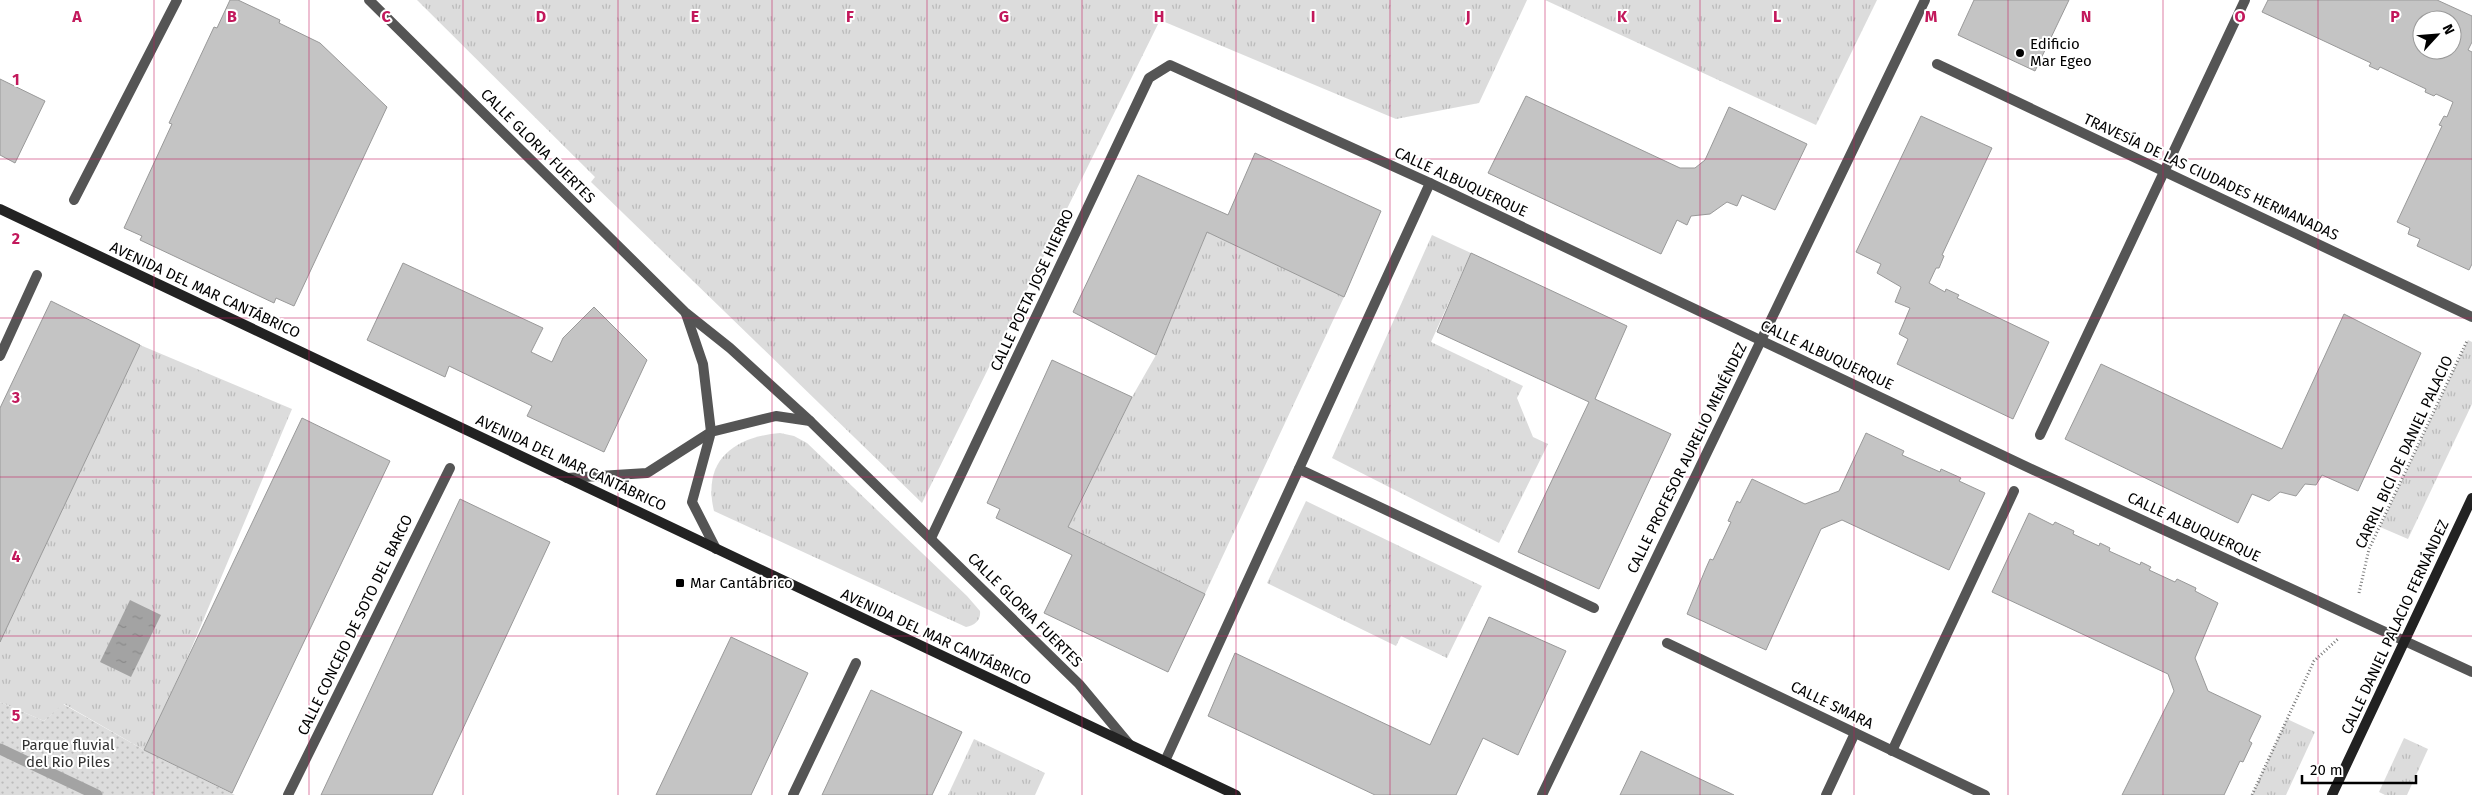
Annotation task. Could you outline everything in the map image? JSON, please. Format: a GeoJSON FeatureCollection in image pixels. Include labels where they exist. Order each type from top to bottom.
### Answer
{"type":"FeatureCollection","features":[{"type":"Feature","properties":{"kind":"street"},"geometry":{"type":"LineString","coordinates":[[74,200],[177,0]]}},
{"type":"Feature","properties":{"kind":"street","name":"CALLE GLORIA FUERTES"},"geometry":{"type":"LineString","coordinates":[[369,0],[686,313],[730,348],[810,421],[931,538],[1079,684],[1129,744],[1236,795]]}},
{"type":"Feature","properties":{"kind":"street","name":"CALLE PROFESOR AURELIO MENÉNDEZ"},"geometry":{"type":"LineString","coordinates":[[1542,795],[1925,0]]}},
{"type":"Feature","properties":{"kind":"street"},"geometry":{"type":"LineString","coordinates":[[2040,435],[2245,0]]}},
{"type":"Feature","properties":{"kind":"street","name":"TRAVESÍA DE LAS CIUDADES HERMANADAS"},"geometry":{"type":"LineString","coordinates":[[1937,64],[2472,317]]}},
{"type":"Feature","properties":{"kind":"street","name":"CALLE ALBUQUERQUE"},"geometry":{"type":"LineString","coordinates":[[1170,65],[1430,183],[2025,466],[2472,672]]}},
{"type":"Feature","properties":{"kind":"street","name":"CALLE POETA JOSE HIERRO"},"geometry":{"type":"LineString","coordinates":[[931,538],[1149,78],[1170,65]]}},
{"type":"Feature","properties":{"kind":"street"},"geometry":{"type":"LineString","coordinates":[[1165,761],[1430,183]]}},
{"type":"Feature","properties":{"kind":"street","name":"AVENIDA DEL MAR CANTÁBRICO"},"geometry":{"type":"LineString","coordinates":[[0,209],[1129,744]]}},
{"type":"Feature","properties":{"kind":"street"},"geometry":{"type":"LineString","coordinates":[[0,356],[37,274]]}},
{"type":"Feature","properties":{"kind":"street","name":"CALLE GLORIA FUERTES"},"geometry":{"type":"LineString","coordinates":[[686,313],[703,364],[711,432],[692,502],[716,549]]}},
{"type":"Feature","properties":{"kind":"street"},"geometry":{"type":"LineString","coordinates":[[567,478],[647,473],[711,432],[776,416],[810,421]]}},
{"type":"Feature","properties":{"kind":"street","name":"CALLE CONCEJO DE SOTO DEL BARCO"},"geometry":{"type":"LineString","coordinates":[[288,795],[450,468]]}},
{"type":"Feature","properties":{"kind":"street"},"geometry":{"type":"LineString","coordinates":[[1299,469],[1594,608]]}},
{"type":"Feature","properties":{"kind":"street"},"geometry":{"type":"LineString","coordinates":[[1892,750],[2014,491]]}},
{"type":"Feature","properties":{"kind":"street","name":"CALLE DANIEL PALACIO FERNÁNDEZ"},"geometry":{"type":"LineString","coordinates":[[2332,795],[2472,498]]}},
{"type":"Feature","properties":{"kind":"street","name":"CALLE SMARA"},"geometry":{"type":"LineString","coordinates":[[1667,642],[1985,795]]}},
{"type":"Feature","properties":{"kind":"street"},"geometry":{"type":"LineString","coordinates":[[793,795],[856,663]]}},
{"type":"Feature","properties":{"kind":"street"},"geometry":{"type":"LineString","coordinates":[[1826,795],[1855,733]]}},
{"type":"Feature","properties":{"kind":"path","name":"CARRIL BICI DE DANIEL PALACIO"},"geometry":{"type":"LineString","coordinates":[[2252,795],[2314,661],[2340,636],[2362,585],[2369,549],[2468,340]]}},
{"type":"Feature","properties":{"kind":"green space"},"geometry":{"type":"Polygon","coordinates":[[[417,0],[1527,0],[1479,103],[1396,119],[1160,20],[922,503],[591,182],[595,177],[417,0]]]}},
{"type":"Feature","properties":{"kind":"green space"},"geometry":{"type":"Polygon","coordinates":[[[1545,0],[1877,0],[1816,125],[1545,0]]]}},
{"type":"Feature","properties":{"kind":"green space"},"geometry":{"type":"Polygon","coordinates":[[[1207,232],[1344,297],[1205,594],[1068,527],[1132,397],[1156,355],[1207,232]]]}},
{"type":"Feature","properties":{"kind":"green space"},"geometry":{"type":"Polygon","coordinates":[[[1432,235],[1471,253],[1431,342],[1523,386],[1517,398],[1533,437],[1548,444],[1499,543],[1332,458],[1432,235]]]}},
{"type":"Feature","properties":{"kind":"green space"},"geometry":{"type":"Polygon","coordinates":[[[2468,340],[2472,342],[2472,404],[2408,539],[2380,527],[2468,340]]]}},
{"type":"Feature","properties":{"kind":"green space"},"geometry":{"type":"Polygon","coordinates":[[[140,345],[292,409],[186,661],[144,750],[64,704],[44,721],[0,702],[0,642],[140,345]]]}},
{"type":"Feature","properties":{"kind":"green space"},"geometry":{"type":"Polygon","coordinates":[[[780,433],[794,436],[807,443],[967,596],[980,611],[980,617],[977,622],[966,627],[714,511],[711,493],[713,478],[717,465],[725,455],[735,446],[748,440],[763,435],[780,433]]]}},
{"type":"Feature","properties":{"kind":"green space"},"geometry":{"type":"Polygon","coordinates":[[[1306,501],[1482,586],[1447,658],[1401,636],[1396,646],[1267,583],[1306,501]]]}},
{"type":"Feature","properties":{"kind":"green space","name":"Parque fluvial del Rio Piles"},"geometry":{"type":"Polygon","coordinates":[[[0,702],[44,721],[63,704],[144,750],[235,795],[0,795],[0,702]]]}},
{"type":"Feature","properties":{"kind":"green space"},"geometry":{"type":"Polygon","coordinates":[[[2287,719],[2315,732],[2286,795],[2252,795],[2287,719]]]}},
{"type":"Feature","properties":{"kind":"green space"},"geometry":{"type":"Polygon","coordinates":[[[2404,738],[2428,749],[2407,795],[2385,795],[2379,792],[2404,738]]]}},
{"type":"Feature","properties":{"kind":"green space"},"geometry":{"type":"Polygon","coordinates":[[[974,739],[1045,773],[1035,795],[948,795],[974,739]]]}},
{"type":"Feature","properties":{"kind":"water"},"geometry":{"type":"Polygon","coordinates":[[[130,600],[161,615],[131,677],[100,662],[130,600]]]}},
{"type":"Feature","properties":{"kind":"building"},"geometry":{"type":"Polygon","coordinates":[[[230,0],[238,0],[280,20],[279,23],[320,43],[387,107],[294,306],[276,298],[274,303],[140,240],[142,236],[124,228],[172,124],[169,123],[214,27],[217,28],[230,0]]]}},
{"type":"Feature","properties":{"kind":"building","name":"Edificio Mar Egeo"},"geometry":{"type":"Polygon","coordinates":[[[1974,0],[2069,0],[2035,71],[1958,35],[1974,0]]]}},
{"type":"Feature","properties":{"kind":"building"},"geometry":{"type":"Polygon","coordinates":[[[2268,0],[2437,0],[2459,10],[2412,10],[2412,60],[2462,60],[2462,11],[2472,16],[2472,42],[2468,50],[2472,52],[2472,264],[2469,270],[2417,246],[2420,239],[2408,234],[2410,228],[2397,222],[2442,126],[2439,125],[2444,116],[2447,117],[2453,102],[2436,94],[2434,96],[2425,92],[2426,89],[2380,67],[2378,70],[2369,66],[2371,63],[2262,12],[2268,0]]]}},
{"type":"Feature","properties":{"kind":"building"},"geometry":{"type":"Polygon","coordinates":[[[0,79],[45,101],[15,163],[0,155],[0,79]]]}},
{"type":"Feature","properties":{"kind":"building"},"geometry":{"type":"Polygon","coordinates":[[[1526,96],[1680,168],[1695,168],[1705,160],[1729,107],[1807,144],[1775,210],[1742,195],[1737,206],[1727,202],[1710,214],[1691,216],[1687,225],[1677,220],[1661,254],[1488,173],[1526,96]]]}},
{"type":"Feature","properties":{"kind":"building"},"geometry":{"type":"Polygon","coordinates":[[[1921,116],[1992,148],[1942,255],[1944,256],[1939,268],[1936,268],[1929,283],[1945,292],[1946,289],[1959,295],[1957,298],[2049,342],[2013,419],[1897,364],[1908,339],[1899,334],[1910,308],[1895,302],[1901,287],[1877,273],[1881,264],[1856,252],[1921,116]]]}},
{"type":"Feature","properties":{"kind":"building"},"geometry":{"type":"Polygon","coordinates":[[[1255,153],[1381,211],[1344,297],[1207,232],[1156,355],[1073,312],[1138,175],[1228,215],[1255,153]]]}},
{"type":"Feature","properties":{"kind":"building"},"geometry":{"type":"Polygon","coordinates":[[[1471,253],[1627,326],[1595,399],[1671,434],[1599,589],[1518,552],[1589,402],[1437,332],[1471,253]]]}},
{"type":"Feature","properties":{"kind":"building"},"geometry":{"type":"Polygon","coordinates":[[[403,263],[543,328],[531,352],[552,362],[563,338],[594,307],[647,360],[604,452],[527,416],[532,406],[449,366],[445,377],[367,340],[403,263]]]}},
{"type":"Feature","properties":{"kind":"building"},"geometry":{"type":"Polygon","coordinates":[[[51,301],[140,345],[0,642],[0,408],[51,301]]]}},
{"type":"Feature","properties":{"kind":"building"},"geometry":{"type":"Polygon","coordinates":[[[2344,314],[2421,353],[2358,491],[2322,475],[2316,485],[2305,484],[2296,496],[2280,492],[2269,501],[2252,494],[2238,523],[2065,439],[2101,364],[2282,449],[2344,314]]]}},
{"type":"Feature","properties":{"kind":"building"},"geometry":{"type":"Polygon","coordinates":[[[1052,360],[1132,397],[1068,527],[1205,594],[1168,672],[1044,613],[1072,555],[996,518],[1000,509],[987,503],[1052,360]]]}},
{"type":"Feature","properties":{"kind":"building"},"geometry":{"type":"Polygon","coordinates":[[[302,418],[390,461],[232,793],[144,750],[302,418]]]}},
{"type":"Feature","properties":{"kind":"building"},"geometry":{"type":"Polygon","coordinates":[[[1866,433],[1904,451],[1902,455],[1940,472],[1941,469],[1961,478],[1959,481],[1985,493],[1949,570],[1842,520],[1821,529],[1766,650],[1687,614],[1710,559],[1713,560],[1731,522],[1728,521],[1737,501],[1740,503],[1752,479],[1805,504],[1839,491],[1866,433]]]}},
{"type":"Feature","properties":{"kind":"building"},"geometry":{"type":"Polygon","coordinates":[[[460,499],[550,542],[432,795],[321,795],[460,499]]]}},
{"type":"Feature","properties":{"kind":"building"},"geometry":{"type":"Polygon","coordinates":[[[2029,513],[2053,525],[2055,522],[2074,531],[2073,534],[2099,546],[2100,543],[2110,548],[2109,551],[2140,565],[2141,562],[2151,567],[2149,570],[2175,582],[2177,579],[2196,588],[2195,591],[2218,603],[2195,658],[2208,691],[2261,716],[2249,741],[2252,743],[2243,762],[2240,761],[2224,795],[2122,795],[2174,691],[2168,674],[1992,592],[2029,513]]]}},
{"type":"Feature","properties":{"kind":"building"},"geometry":{"type":"Polygon","coordinates":[[[1489,617],[1566,651],[1518,755],[1483,738],[1456,795],[1375,795],[1208,716],[1235,653],[1430,745],[1489,617]]]}},
{"type":"Feature","properties":{"kind":"building"},"geometry":{"type":"Polygon","coordinates":[[[731,637],[808,673],[751,795],[656,795],[731,637]]]}},
{"type":"Feature","properties":{"kind":"building"},"geometry":{"type":"Polygon","coordinates":[[[871,690],[962,732],[932,795],[822,795],[871,690]]]}},
{"type":"Feature","properties":{"kind":"building"},"geometry":{"type":"Polygon","coordinates":[[[1641,751],[1734,795],[1620,795],[1641,751]]]}},
{"type":"Feature","properties":{"kind":"waterway"},"geometry":{"type":"LineString","coordinates":[[0,749],[97,795]]}},
{"type":"Feature","properties":{"kind":"place","name":"Edificio Mar Egeo"},"geometry":{"type":"Point","coordinates":[2020,53]}},
{"type":"Feature","properties":{"kind":"place","name":"Mar Cantábrico"},"geometry":{"type":"Point","coordinates":[680,583]}}]}
